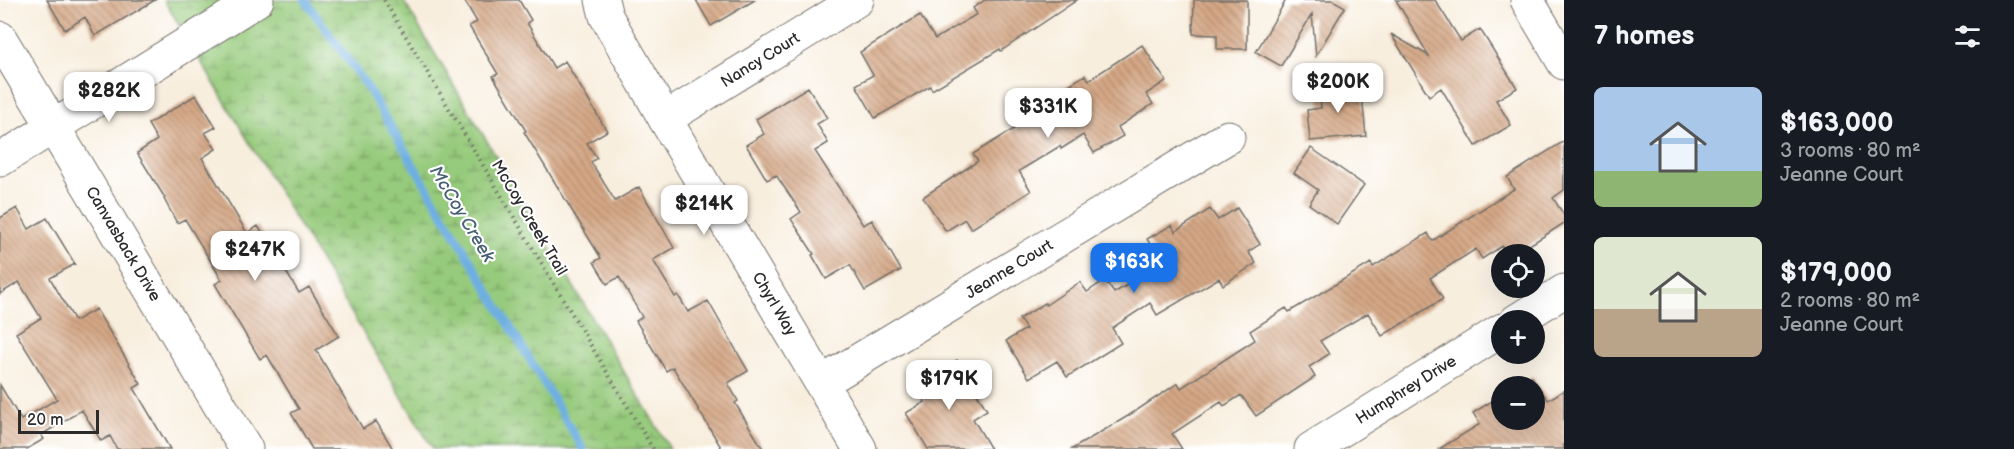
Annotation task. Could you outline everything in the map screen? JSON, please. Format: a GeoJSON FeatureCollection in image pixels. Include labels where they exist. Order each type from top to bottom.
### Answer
{"type":"FeatureCollection","features":[{"type":"Feature","properties":{"kind":"street"},"geometry":{"type":"LineString","coordinates":[[0,160],[257,0]]}},
{"type":"Feature","properties":{"kind":"street","name":"Chyrl Way"},"geometry":{"type":"LineString","coordinates":[[602,0],[606,16],[665,119],[860,449]]}},
{"type":"Feature","properties":{"kind":"street","name":"Nancy Court"},"geometry":{"type":"LineString","coordinates":[[665,119],[857,0]]}},
{"type":"Feature","properties":{"kind":"street"},"geometry":{"type":"LineString","coordinates":[[1527,0],[1564,63]]}},
{"type":"Feature","properties":{"kind":"street","name":"Canvasback Drive"},"geometry":{"type":"LineString","coordinates":[[0,38],[246,449]]}},
{"type":"Feature","properties":{"kind":"street","name":"Jeanne Court"},"geometry":{"type":"LineString","coordinates":[[821,383],[1228,137]]}},
{"type":"Feature","properties":{"kind":"street"},"geometry":{"type":"LineString","coordinates":[[1534,310],[1564,291]]}},
{"type":"Feature","properties":{"kind":"street","name":"Humphrey Drive"},"geometry":{"type":"LineString","coordinates":[[1311,449],[1491,337]]}},
{"type":"Feature","properties":{"kind":"path","name":"McCoy Creek Trail"},"geometry":{"type":"LineString","coordinates":[[384,0],[653,449]]}},
{"type":"Feature","properties":{"kind":"green space"},"geometry":{"type":"Polygon","coordinates":[[[164,0],[403,0],[670,449],[433,449],[164,0]]]}},
{"type":"Feature","properties":{"kind":"building"},"geometry":{"type":"Polygon","coordinates":[[[47,0],[155,0],[95,36],[85,17],[65,30],[47,0]]]}},
{"type":"Feature","properties":{"kind":"building"},"geometry":{"type":"Polygon","coordinates":[[[464,0],[519,0],[531,20],[527,23],[554,68],[565,61],[607,131],[587,143],[597,158],[591,162],[615,201],[639,187],[674,248],[653,260],[675,297],[678,295],[688,312],[708,301],[748,371],[728,383],[738,401],[735,403],[763,449],[722,449],[673,367],[666,371],[636,321],[642,317],[619,277],[607,284],[594,262],[601,258],[524,132],[526,131],[493,76],[498,74],[469,26],[477,22],[464,0]]]}},
{"type":"Feature","properties":{"kind":"building"},"geometry":{"type":"Polygon","coordinates":[[[696,0],[755,0],[711,26],[696,0]]]}},
{"type":"Feature","properties":{"kind":"building"},"geometry":{"type":"Polygon","coordinates":[[[985,0],[1077,0],[1001,51],[1000,49],[932,90],[930,86],[875,118],[856,85],[873,75],[860,52],[920,15],[935,39],[977,14],[973,8],[985,0]]]}},
{"type":"Feature","properties":{"kind":"building"},"geometry":{"type":"Polygon","coordinates":[[[1194,0],[1247,0],[1247,49],[1217,49],[1217,35],[1193,34],[1194,0]]]}},
{"type":"Feature","properties":{"kind":"building"},"geometry":{"type":"Polygon","coordinates":[[[1286,0],[1333,0],[1345,7],[1316,56],[1312,14],[1281,66],[1256,52],[1286,0]]]}},
{"type":"Feature","properties":{"kind":"building"},"geometry":{"type":"Polygon","coordinates":[[[1396,0],[1435,0],[1461,41],[1480,29],[1517,88],[1496,100],[1511,125],[1476,146],[1441,88],[1429,96],[1391,34],[1429,56],[1396,0]]]}},
{"type":"Feature","properties":{"kind":"building"},"geometry":{"type":"Polygon","coordinates":[[[1142,45],[1166,81],[1146,94],[1153,104],[1118,127],[1123,136],[1094,153],[1083,135],[1061,149],[1060,146],[1019,171],[1031,191],[971,229],[965,219],[946,231],[923,197],[978,161],[973,154],[1040,113],[1035,106],[1085,75],[1089,80],[1142,45]]]}},
{"type":"Feature","properties":{"kind":"building"},"geometry":{"type":"Polygon","coordinates":[[[1361,84],[1366,136],[1310,141],[1307,110],[1321,108],[1319,88],[1361,84]]]}},
{"type":"Feature","properties":{"kind":"building"},"geometry":{"type":"Polygon","coordinates":[[[808,87],[827,118],[817,124],[828,143],[815,151],[863,225],[872,220],[901,270],[865,291],[850,265],[826,279],[812,255],[814,254],[791,219],[801,212],[776,175],[767,180],[746,145],[764,134],[756,119],[808,87]]]}},
{"type":"Feature","properties":{"kind":"building"},"geometry":{"type":"Polygon","coordinates":[[[196,95],[216,127],[205,133],[216,149],[202,158],[247,233],[258,226],[299,293],[309,287],[339,336],[316,350],[363,429],[376,421],[393,449],[312,449],[291,413],[299,409],[267,355],[260,359],[215,284],[222,280],[185,219],[177,223],[165,198],[137,153],[157,140],[148,124],[196,95]]]}},
{"type":"Feature","properties":{"kind":"building"},"geometry":{"type":"Polygon","coordinates":[[[1564,141],[1564,190],[1553,198],[1564,215],[1564,223],[1531,244],[1491,244],[1491,253],[1482,259],[1476,249],[1430,278],[1443,299],[1382,336],[1368,313],[1320,341],[1329,354],[1309,367],[1315,377],[1256,416],[1241,395],[1224,406],[1221,402],[1172,434],[1182,449],[1072,449],[1178,383],[1181,388],[1255,340],[1250,331],[1286,308],[1289,312],[1371,263],[1373,267],[1428,233],[1432,241],[1514,189],[1507,177],[1564,141]]]}},
{"type":"Feature","properties":{"kind":"building"},"geometry":{"type":"Polygon","coordinates":[[[1311,148],[1364,185],[1337,224],[1309,204],[1318,190],[1294,173],[1311,148]]]}},
{"type":"Feature","properties":{"kind":"building"},"geometry":{"type":"Polygon","coordinates":[[[17,208],[29,229],[47,218],[75,264],[50,278],[75,321],[96,309],[141,384],[134,388],[170,449],[117,449],[110,436],[101,441],[82,410],[41,435],[44,439],[27,449],[0,449],[0,385],[21,420],[57,399],[16,333],[41,318],[19,282],[0,294],[0,218],[17,208]]]}},
{"type":"Feature","properties":{"kind":"building"},"geometry":{"type":"Polygon","coordinates":[[[1237,208],[1260,244],[1248,252],[1256,263],[1223,285],[1219,278],[1157,315],[1150,303],[1112,328],[1121,343],[1067,377],[1057,361],[1029,378],[1006,341],[1026,329],[1019,319],[1045,303],[1046,305],[1080,282],[1087,292],[1105,280],[1114,293],[1162,264],[1147,239],[1172,225],[1175,232],[1210,209],[1218,220],[1237,208]]]}},
{"type":"Feature","properties":{"kind":"building"},"geometry":{"type":"Polygon","coordinates":[[[957,360],[987,410],[973,419],[991,449],[928,449],[906,413],[925,402],[915,385],[957,360]]]}},
{"type":"Feature","properties":{"kind":"building"},"geometry":{"type":"Polygon","coordinates":[[[1564,390],[1564,449],[1439,449],[1480,424],[1473,413],[1491,401],[1491,430],[1545,430],[1545,396],[1548,400],[1564,390]]]}},
{"type":"Feature","properties":{"kind":"waterway","name":"McCoy Creek"},"geometry":{"type":"LineString","coordinates":[[305,0],[366,85],[583,449]]}}]}
